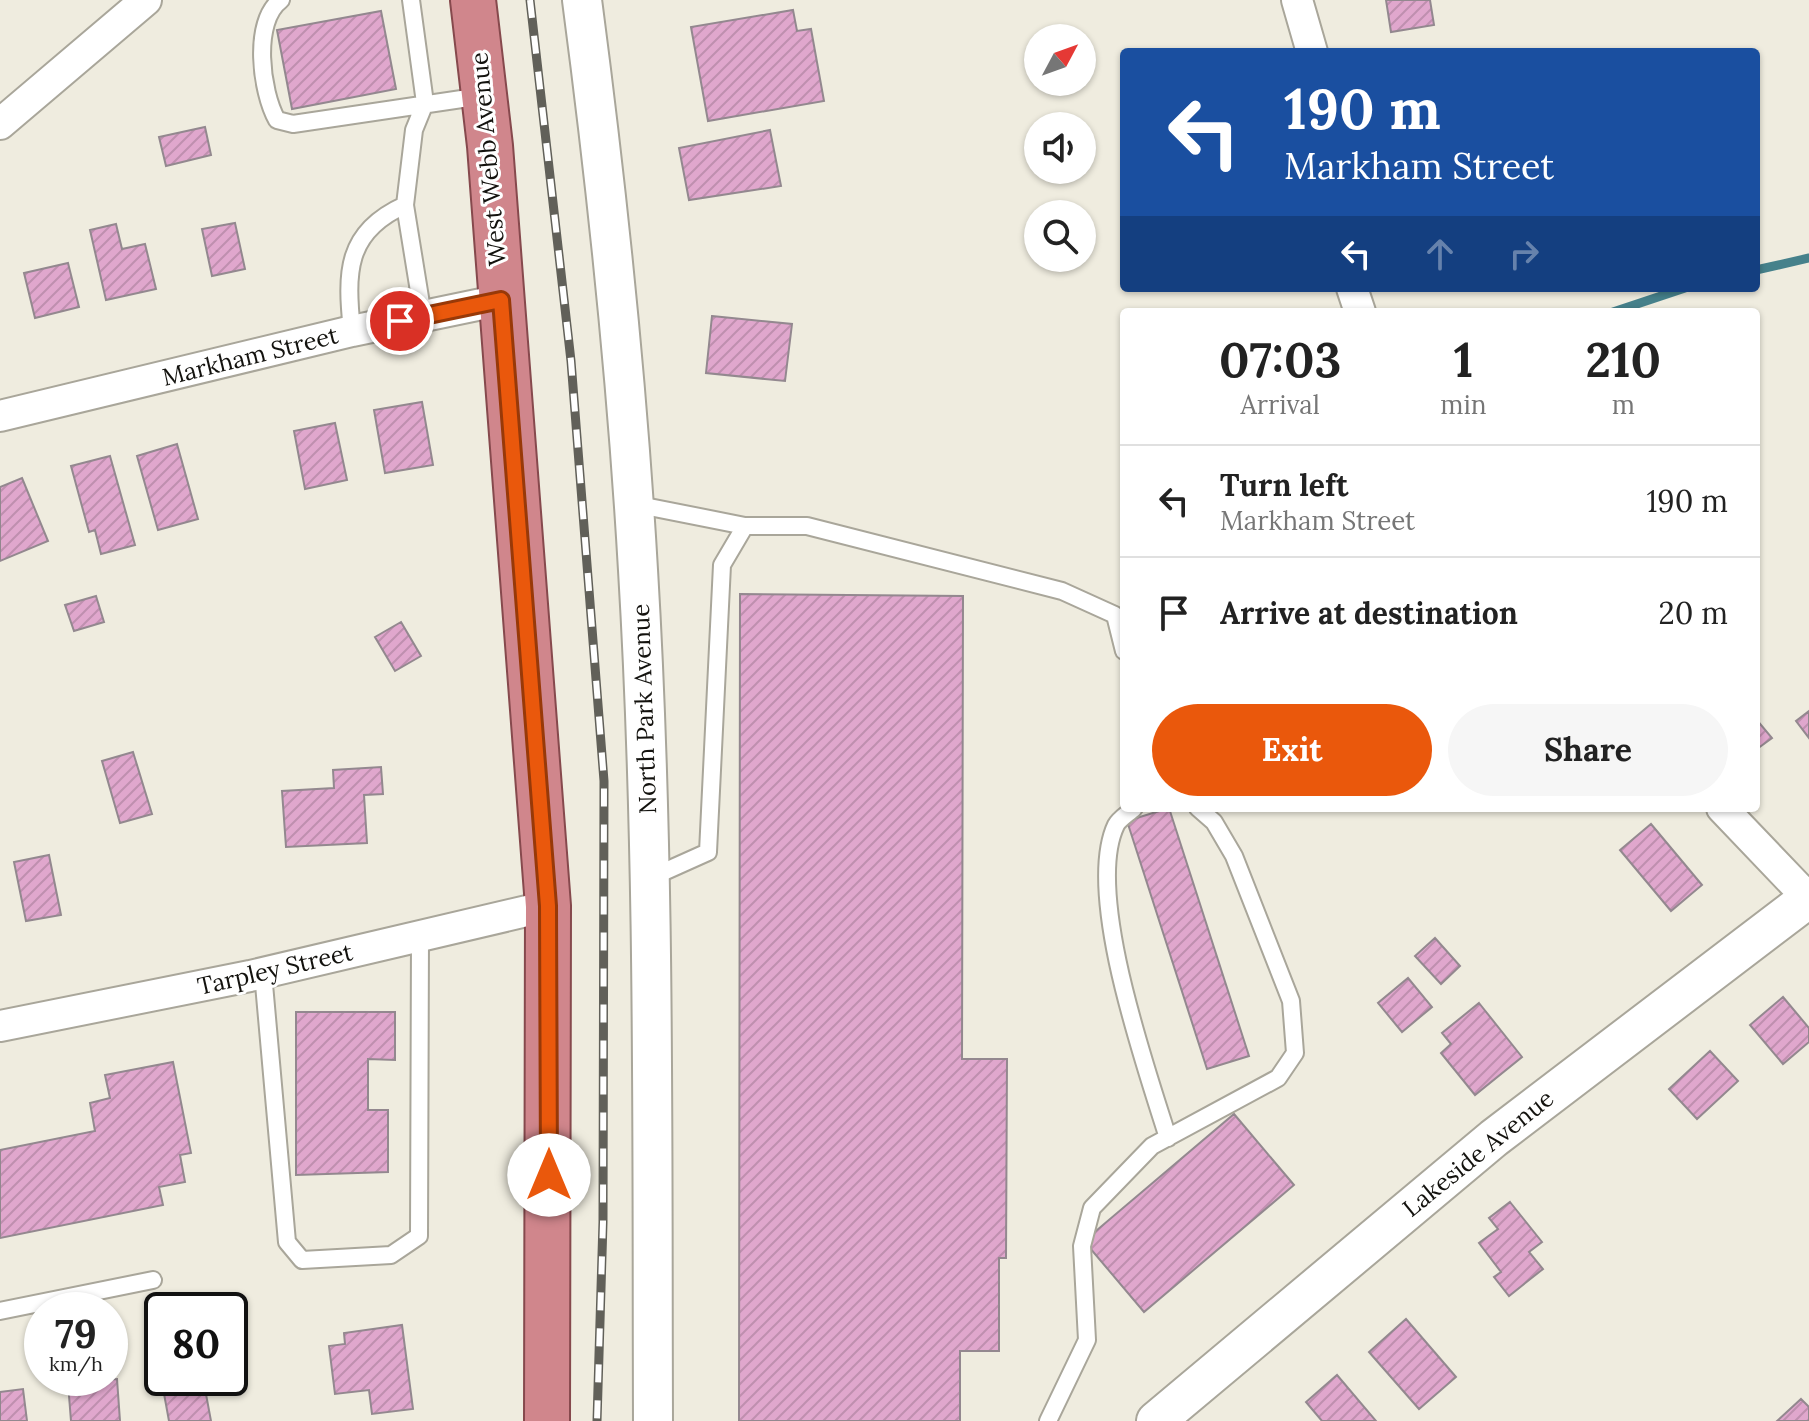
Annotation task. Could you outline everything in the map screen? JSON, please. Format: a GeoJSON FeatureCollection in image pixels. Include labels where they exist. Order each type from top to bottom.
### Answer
{"type":"FeatureCollection","features":[{"type":"Feature","properties":{"kind":"highway","name":"West Webb Avenue"},"geometry":{"type":"LineString","coordinates":[[473,0],[501,300],[548,906],[547,1421]]}},
{"type":"Feature","properties":{"kind":"street"},"geometry":{"type":"LineString","coordinates":[[0,124],[146,0]]}},
{"type":"Feature","properties":{"kind":"street","name":"North Park Avenue"},"geometry":{"type":"LineString","coordinates":[[582,0],[606,190],[634,504],[650,878],[653,1421]]}},
{"type":"Feature","properties":{"kind":"street"},"geometry":{"type":"LineString","coordinates":[[1297,0],[1311,48]]}},
{"type":"Feature","properties":{"kind":"street","name":"Markham Street"},"geometry":{"type":"LineString","coordinates":[[0,416],[352,331],[501,300]]}},
{"type":"Feature","properties":{"kind":"street"},"geometry":{"type":"LineString","coordinates":[[1726,812],[1809,898]]}},
{"type":"Feature","properties":{"kind":"street","name":"Lakeside Avenue"},"geometry":{"type":"LineString","coordinates":[[1156,1421],[1494,1138],[1809,898]]}},
{"type":"Feature","properties":{"kind":"street","name":"Tarpley Street"},"geometry":{"type":"LineString","coordinates":[[0,1026],[263,973],[548,906]]}},
{"type":"Feature","properties":{"kind":"lane"},"geometry":{"type":"LineString","coordinates":[[281,0],[271,8],[263,22],[262,45],[269,106],[277,120],[293,124],[484,96]]}},
{"type":"Feature","properties":{"kind":"lane"},"geometry":{"type":"LineString","coordinates":[[411,0],[425,103],[414,130],[405,205],[423,316]]}},
{"type":"Feature","properties":{"kind":"lane"},"geometry":{"type":"LineString","coordinates":[[352,331],[347,279],[354,253],[371,225],[405,205]]}},
{"type":"Feature","properties":{"kind":"lane"},"geometry":{"type":"LineString","coordinates":[[634,504],[745,526],[807,526],[1062,591],[1115,615],[1120,635]]}},
{"type":"Feature","properties":{"kind":"lane"},"geometry":{"type":"LineString","coordinates":[[650,878],[708,852],[722,565],[745,526]]}},
{"type":"Feature","properties":{"kind":"lane"},"geometry":{"type":"LineString","coordinates":[[1130,812],[1117,824],[1107,869],[1121,987],[1168,1138]]}},
{"type":"Feature","properties":{"kind":"lane"},"geometry":{"type":"LineString","coordinates":[[1048,1421],[1087,1340],[1082,1246],[1092,1208],[1152,1146],[1278,1078],[1295,1053],[1291,1001],[1286,987],[1234,856],[1214,822],[1203,812]]}},
{"type":"Feature","properties":{"kind":"lane"},"geometry":{"type":"LineString","coordinates":[[263,973],[287,1242],[302,1260],[391,1255],[419,1236],[420,936]]}},
{"type":"Feature","properties":{"kind":"lane"},"geometry":{"type":"LineString","coordinates":[[0,1311],[153,1280]]}},
{"type":"Feature","properties":{"kind":"building"},"geometry":{"type":"Polygon","coordinates":[[[1386,0],[1430,0],[1434,25],[1391,32],[1386,0]]]}},
{"type":"Feature","properties":{"kind":"building"},"geometry":{"type":"Polygon","coordinates":[[[793,10],[797,31],[811,29],[824,101],[708,121],[691,27],[793,10]]]}},
{"type":"Feature","properties":{"kind":"building"},"geometry":{"type":"Polygon","coordinates":[[[381,11],[396,89],[292,109],[277,30],[381,11]]]}},
{"type":"Feature","properties":{"kind":"building"},"geometry":{"type":"Polygon","coordinates":[[[205,127],[211,155],[166,166],[159,137],[205,127]]]}},
{"type":"Feature","properties":{"kind":"building"},"geometry":{"type":"Polygon","coordinates":[[[770,130],[781,186],[689,200],[679,148],[770,130]]]}},
{"type":"Feature","properties":{"kind":"building"},"geometry":{"type":"Polygon","coordinates":[[[235,223],[245,269],[212,276],[202,229],[235,223]]]}},
{"type":"Feature","properties":{"kind":"building"},"geometry":{"type":"Polygon","coordinates":[[[116,224],[122,249],[145,244],[156,289],[106,300],[90,230],[116,224]]]}},
{"type":"Feature","properties":{"kind":"building"},"geometry":{"type":"Polygon","coordinates":[[[68,263],[79,307],[35,318],[24,273],[68,263]]]}},
{"type":"Feature","properties":{"kind":"building"},"geometry":{"type":"Polygon","coordinates":[[[712,316],[792,324],[785,381],[706,373],[712,316]]]}},
{"type":"Feature","properties":{"kind":"building"},"geometry":{"type":"Polygon","coordinates":[[[422,402],[433,465],[385,473],[374,410],[422,402]]]}},
{"type":"Feature","properties":{"kind":"building"},"geometry":{"type":"Polygon","coordinates":[[[335,423],[347,480],[305,489],[294,431],[335,423]]]}},
{"type":"Feature","properties":{"kind":"building"},"geometry":{"type":"Polygon","coordinates":[[[177,444],[198,519],[158,530],[137,456],[177,444]]]}},
{"type":"Feature","properties":{"kind":"building"},"geometry":{"type":"Polygon","coordinates":[[[110,456],[135,545],[101,554],[95,530],[89,532],[71,466],[110,456]]]}},
{"type":"Feature","properties":{"kind":"building"},"geometry":{"type":"Polygon","coordinates":[[[22,478],[48,541],[0,561],[0,487],[22,478]]]}},
{"type":"Feature","properties":{"kind":"building"},"geometry":{"type":"Polygon","coordinates":[[[740,594],[963,596],[962,1059],[1007,1059],[1006,1258],[999,1258],[999,1351],[960,1351],[960,1421],[739,1421],[740,594]]]}},
{"type":"Feature","properties":{"kind":"building"},"geometry":{"type":"Polygon","coordinates":[[[96,596],[104,622],[74,631],[65,605],[96,596]]]}},
{"type":"Feature","properties":{"kind":"building"},"geometry":{"type":"Polygon","coordinates":[[[401,622],[421,656],[395,671],[375,637],[401,622]]]}},
{"type":"Feature","properties":{"kind":"building"},"geometry":{"type":"Polygon","coordinates":[[[1809,711],[1809,738],[1796,721],[1809,711]]]}},
{"type":"Feature","properties":{"kind":"building"},"geometry":{"type":"Polygon","coordinates":[[[1760,724],[1772,738],[1760,747],[1760,724]]]}},
{"type":"Feature","properties":{"kind":"building"},"geometry":{"type":"Polygon","coordinates":[[[133,752],[152,814],[120,823],[102,761],[133,752]]]}},
{"type":"Feature","properties":{"kind":"building"},"geometry":{"type":"Polygon","coordinates":[[[381,767],[383,794],[364,795],[367,843],[286,847],[282,791],[334,788],[333,770],[381,767]]]}},
{"type":"Feature","properties":{"kind":"building"},"geometry":{"type":"Polygon","coordinates":[[[1156,812],[1170,812],[1249,1056],[1207,1069],[1127,821],[1156,812]]]}},
{"type":"Feature","properties":{"kind":"building"},"geometry":{"type":"Polygon","coordinates":[[[1651,824],[1702,885],[1671,911],[1620,850],[1651,824]]]}},
{"type":"Feature","properties":{"kind":"building"},"geometry":{"type":"Polygon","coordinates":[[[49,855],[61,915],[26,921],[14,862],[49,855]]]}},
{"type":"Feature","properties":{"kind":"building"},"geometry":{"type":"Polygon","coordinates":[[[1435,938],[1460,966],[1441,984],[1415,956],[1435,938]]]}},
{"type":"Feature","properties":{"kind":"building"},"geometry":{"type":"Polygon","coordinates":[[[1408,978],[1432,1007],[1402,1032],[1378,1003],[1408,978]]]}},
{"type":"Feature","properties":{"kind":"building"},"geometry":{"type":"Polygon","coordinates":[[[1783,997],[1809,1028],[1809,1042],[1783,1064],[1750,1025],[1783,997]]]}},
{"type":"Feature","properties":{"kind":"building"},"geometry":{"type":"Polygon","coordinates":[[[1479,1003],[1522,1057],[1475,1095],[1441,1053],[1451,1044],[1442,1033],[1479,1003]]]}},
{"type":"Feature","properties":{"kind":"building"},"geometry":{"type":"Polygon","coordinates":[[[296,1012],[395,1012],[395,1060],[368,1059],[368,1110],[388,1110],[388,1172],[296,1175],[296,1012]]]}},
{"type":"Feature","properties":{"kind":"building"},"geometry":{"type":"Polygon","coordinates":[[[1710,1051],[1738,1081],[1697,1119],[1669,1089],[1710,1051]]]}},
{"type":"Feature","properties":{"kind":"building"},"geometry":{"type":"Polygon","coordinates":[[[173,1062],[191,1153],[180,1155],[185,1182],[159,1187],[163,1205],[0,1238],[0,1150],[95,1131],[90,1103],[110,1098],[105,1075],[173,1062]]]}},
{"type":"Feature","properties":{"kind":"building"},"geometry":{"type":"Polygon","coordinates":[[[1234,1114],[1294,1185],[1144,1312],[1084,1241],[1234,1114]]]}},
{"type":"Feature","properties":{"kind":"building"},"geometry":{"type":"Polygon","coordinates":[[[1510,1202],[1542,1242],[1529,1252],[1543,1269],[1509,1296],[1494,1277],[1501,1272],[1479,1243],[1498,1229],[1489,1218],[1510,1202]]]}},
{"type":"Feature","properties":{"kind":"building"},"geometry":{"type":"Polygon","coordinates":[[[1406,1319],[1456,1377],[1419,1409],[1369,1352],[1406,1319]]]}},
{"type":"Feature","properties":{"kind":"building"},"geometry":{"type":"Polygon","coordinates":[[[402,1325],[413,1409],[372,1414],[369,1390],[335,1394],[329,1346],[345,1344],[344,1333],[402,1325]]]}},
{"type":"Feature","properties":{"kind":"building"},"geometry":{"type":"Polygon","coordinates":[[[1337,1375],[1376,1421],[1322,1421],[1306,1402],[1337,1375]]]}},
{"type":"Feature","properties":{"kind":"building"},"geometry":{"type":"Polygon","coordinates":[[[23,1389],[27,1421],[0,1421],[0,1392],[23,1389]]]}},
{"type":"Feature","properties":{"kind":"building"},"geometry":{"type":"Polygon","coordinates":[[[69,1396],[118,1396],[120,1421],[71,1421],[69,1396]]]}},
{"type":"Feature","properties":{"kind":"building"},"geometry":{"type":"Polygon","coordinates":[[[164,1396],[206,1396],[211,1421],[169,1421],[164,1396]]]}},
{"type":"Feature","properties":{"kind":"building"},"geometry":{"type":"Polygon","coordinates":[[[1801,1399],[1809,1407],[1809,1421],[1777,1421],[1801,1399]]]}},
{"type":"Feature","properties":{"kind":"waterway"},"geometry":{"type":"LineString","coordinates":[[1760,269],[1809,258]]}},
{"type":"Feature","properties":{"kind":"waterway"},"geometry":{"type":"LineString","coordinates":[[1625,308],[1673,292]]}},
{"type":"Feature","properties":{"kind":"railway"},"geometry":{"type":"LineString","coordinates":[[530,0],[571,361],[604,781],[603,1222],[597,1421]]}},
{"type":"Feature","properties":{"kind":"route"},"geometry":{"type":"LineString","coordinates":[[400,321],[501,300],[548,906],[549,1175]]}}]}
